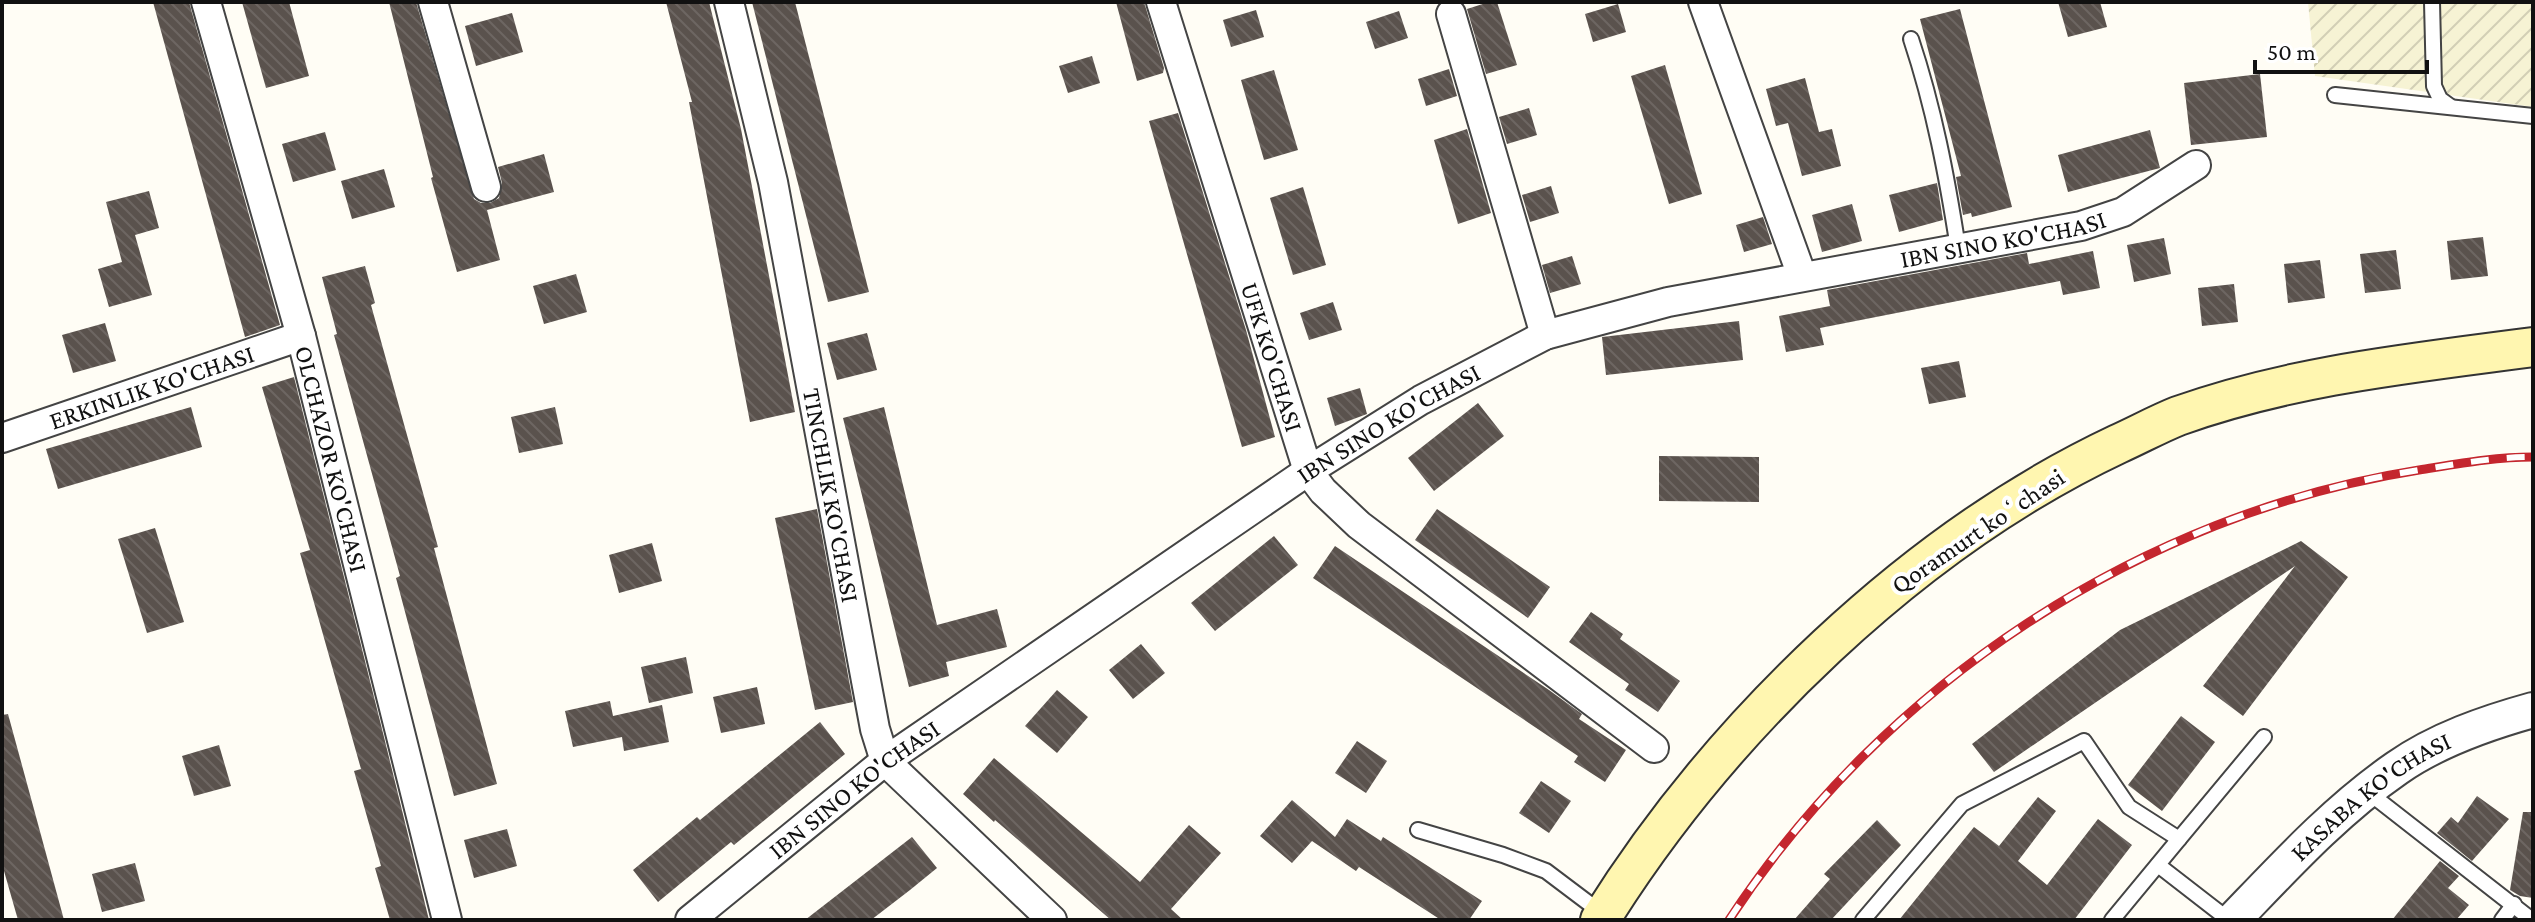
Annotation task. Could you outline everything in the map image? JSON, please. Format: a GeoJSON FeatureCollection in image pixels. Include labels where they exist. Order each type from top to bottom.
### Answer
{"type":"FeatureCollection","features":[{"type":"Feature","properties":{"kind":"main road","name":"Qoramurt koʻchasi"},"geometry":{"type":"LineString","coordinates":[[1605,918],[1701,780],[1786,687],[1868,609],[1909,575],[2019,496],[2096,454],[2175,417],[2256,391],[2367,369],[2533,347]]}},
{"type":"Feature","properties":{"kind":"main road","name":"Qoramurt koʻchasi"},"geometry":{"type":"LineString","coordinates":[[1605,918],[1712,786],[1789,700],[1912,587],[2023,506],[2062,483],[2176,429],[2259,402],[2373,378],[2533,359]]}},
{"type":"Feature","properties":{"kind":"street","name":"OLCHAZOR KO'CHASI"},"geometry":{"type":"LineString","coordinates":[[206,2],[301,336],[447,920]]}},
{"type":"Feature","properties":{"kind":"street"},"geometry":{"type":"LineString","coordinates":[[433,2],[486,187]]}},
{"type":"Feature","properties":{"kind":"street","name":"TINCHLIK KO'CHASI"},"geometry":{"type":"LineString","coordinates":[[729,2],[773,182],[875,729],[885,761]]}},
{"type":"Feature","properties":{"kind":"street","name":"UFK KO'CHASI"},"geometry":{"type":"LineString","coordinates":[[1161,2],[1308,471],[1323,491],[1359,525],[1654,748]]}},
{"type":"Feature","properties":{"kind":"street"},"geometry":{"type":"LineString","coordinates":[[1703,2],[1802,276]]}},
{"type":"Feature","properties":{"kind":"street"},"geometry":{"type":"LineString","coordinates":[[1451,14],[1545,335]]}},
{"type":"Feature","properties":{"kind":"street","name":"IBN SINO KO'CHASI"},"geometry":{"type":"LineString","coordinates":[[690,920],[885,761],[1308,471],[1421,400],[1545,335],[1668,302],[2081,226],[2123,212],[2196,165]]}},
{"type":"Feature","properties":{"kind":"street","name":"ERKINLIK KO'CHASI"},"geometry":{"type":"LineString","coordinates":[[2,438],[301,336]]}},
{"type":"Feature","properties":{"kind":"street","name":"KASABA KO'CHASI"},"geometry":{"type":"LineString","coordinates":[[2231,920],[2290,861],[2396,769],[2442,743],[2533,710]]}},
{"type":"Feature","properties":{"kind":"street"},"geometry":{"type":"LineString","coordinates":[[885,761],[1052,920]]}},
{"type":"Feature","properties":{"kind":"lane"},"geometry":{"type":"LineString","coordinates":[[2432,2],[2434,86],[2440,99],[2451,107]]}},
{"type":"Feature","properties":{"kind":"lane"},"geometry":{"type":"LineString","coordinates":[[1911,39],[1943,153],[1958,248]]}},
{"type":"Feature","properties":{"kind":"lane"},"geometry":{"type":"LineString","coordinates":[[2335,95],[2533,116]]}},
{"type":"Feature","properties":{"kind":"lane"},"geometry":{"type":"LineString","coordinates":[[2112,920],[2264,737]]}},
{"type":"Feature","properties":{"kind":"lane"},"geometry":{"type":"LineString","coordinates":[[1863,920],[1962,804],[2084,741],[2129,807],[2179,839]]}},
{"type":"Feature","properties":{"kind":"lane"},"geometry":{"type":"LineString","coordinates":[[2367,791],[2532,920]]}},
{"type":"Feature","properties":{"kind":"lane"},"geometry":{"type":"LineString","coordinates":[[1418,830],[1546,871],[1605,918]]}},
{"type":"Feature","properties":{"kind":"lane"},"geometry":{"type":"LineString","coordinates":[[2158,865],[2231,920]]}},
{"type":"Feature","properties":{"kind":"lane"},"geometry":{"type":"LineString","coordinates":[[2502,920],[2514,904]]}},
{"type":"Feature","properties":{"kind":"shaded area"},"geometry":{"type":"Polygon","coordinates":[[[2308,2],[2533,2],[2533,107],[2315,76],[2308,2]]]}},
{"type":"Feature","properties":{"kind":"building"},"geometry":{"type":"Polygon","coordinates":[[[153,2],[189,2],[280,325],[245,337],[153,2]]]}},
{"type":"Feature","properties":{"kind":"building"},"geometry":{"type":"Polygon","coordinates":[[[242,2],[289,2],[309,76],[266,88],[242,2]]]}},
{"type":"Feature","properties":{"kind":"building"},"geometry":{"type":"Polygon","coordinates":[[[389,2],[416,2],[474,199],[490,203],[499,198],[502,183],[498,167],[544,154],[554,192],[487,210],[500,260],[457,272],[389,2]]]}},
{"type":"Feature","properties":{"kind":"building"},"geometry":{"type":"Polygon","coordinates":[[[666,2],[709,2],[741,129],[795,412],[750,422],[689,102],[692,102],[666,2]]]}},
{"type":"Feature","properties":{"kind":"building"},"geometry":{"type":"Polygon","coordinates":[[[752,2],[795,2],[869,292],[828,302],[752,2]]]}},
{"type":"Feature","properties":{"kind":"building"},"geometry":{"type":"Polygon","coordinates":[[[1116,2],[1144,2],[1163,73],[1137,81],[1116,2]]]}},
{"type":"Feature","properties":{"kind":"building"},"geometry":{"type":"Polygon","coordinates":[[[1497,2],[1517,65],[1486,74],[1467,9],[1497,2]]]}},
{"type":"Feature","properties":{"kind":"building"},"geometry":{"type":"Polygon","coordinates":[[[2058,2],[2100,2],[2107,27],[2068,37],[2058,2]]]}},
{"type":"Feature","properties":{"kind":"building"},"geometry":{"type":"Polygon","coordinates":[[[1618,4],[1626,32],[1593,42],[1585,14],[1618,4]]]}},
{"type":"Feature","properties":{"kind":"building"},"geometry":{"type":"Polygon","coordinates":[[[1960,9],[2012,207],[1972,217],[1971,213],[1963,215],[1956,177],[1961,176],[1920,19],[1960,9]]]}},
{"type":"Feature","properties":{"kind":"building"},"geometry":{"type":"Polygon","coordinates":[[[1256,10],[1264,37],[1231,47],[1223,20],[1256,10]]]}},
{"type":"Feature","properties":{"kind":"building"},"geometry":{"type":"Polygon","coordinates":[[[1399,11],[1408,38],[1375,49],[1366,22],[1399,11]]]}},
{"type":"Feature","properties":{"kind":"building"},"geometry":{"type":"Polygon","coordinates":[[[512,13],[523,52],[476,66],[465,26],[512,13]]]}},
{"type":"Feature","properties":{"kind":"building"},"geometry":{"type":"Polygon","coordinates":[[[1092,56],[1100,83],[1068,93],[1059,66],[1092,56]]]}},
{"type":"Feature","properties":{"kind":"building"},"geometry":{"type":"Polygon","coordinates":[[[1665,65],[1702,194],[1669,204],[1631,76],[1665,65]]]}},
{"type":"Feature","properties":{"kind":"building"},"geometry":{"type":"Polygon","coordinates":[[[1449,69],[1457,96],[1426,106],[1418,79],[1449,69]]]}},
{"type":"Feature","properties":{"kind":"building"},"geometry":{"type":"Polygon","coordinates":[[[1274,70],[1298,150],[1264,160],[1241,80],[1274,70]]]}},
{"type":"Feature","properties":{"kind":"building"},"geometry":{"type":"Polygon","coordinates":[[[2260,74],[2267,137],[2191,145],[2184,83],[2260,74]]]}},
{"type":"Feature","properties":{"kind":"building"},"geometry":{"type":"Polygon","coordinates":[[[1805,78],[1819,132],[1832,129],[1841,166],[1802,176],[1788,123],[1776,126],[1766,89],[1805,78]]]}},
{"type":"Feature","properties":{"kind":"building"},"geometry":{"type":"Polygon","coordinates":[[[1529,108],[1537,135],[1507,144],[1499,117],[1529,108]]]}},
{"type":"Feature","properties":{"kind":"building"},"geometry":{"type":"Polygon","coordinates":[[[1178,113],[1246,330],[1275,437],[1242,447],[1149,121],[1178,113]]]}},
{"type":"Feature","properties":{"kind":"building"},"geometry":{"type":"Polygon","coordinates":[[[1467,129],[1491,213],[1458,224],[1434,140],[1467,129]]]}},
{"type":"Feature","properties":{"kind":"building"},"geometry":{"type":"Polygon","coordinates":[[[2150,130],[2160,168],[2068,192],[2058,155],[2150,130]]]}},
{"type":"Feature","properties":{"kind":"building"},"geometry":{"type":"Polygon","coordinates":[[[325,132],[336,170],[293,182],[282,144],[325,132]]]}},
{"type":"Feature","properties":{"kind":"building"},"geometry":{"type":"Polygon","coordinates":[[[384,169],[395,207],[352,219],[341,181],[384,169]]]}},
{"type":"Feature","properties":{"kind":"building"},"geometry":{"type":"Polygon","coordinates":[[[1937,183],[1943,220],[1899,232],[1889,195],[1937,183]]]}},
{"type":"Feature","properties":{"kind":"building"},"geometry":{"type":"Polygon","coordinates":[[[1551,186],[1559,213],[1530,222],[1522,195],[1551,186]]]}},
{"type":"Feature","properties":{"kind":"building"},"geometry":{"type":"Polygon","coordinates":[[[1303,187],[1326,265],[1293,275],[1270,198],[1303,187]]]}},
{"type":"Feature","properties":{"kind":"building"},"geometry":{"type":"Polygon","coordinates":[[[149,191],[159,228],[135,235],[152,295],[109,307],[98,269],[122,262],[106,202],[149,191]]]}},
{"type":"Feature","properties":{"kind":"building"},"geometry":{"type":"Polygon","coordinates":[[[1852,204],[1862,241],[1822,252],[1812,215],[1852,204]]]}},
{"type":"Feature","properties":{"kind":"building"},"geometry":{"type":"Polygon","coordinates":[[[1763,217],[1772,244],[1744,252],[1736,225],[1763,217]]]}},
{"type":"Feature","properties":{"kind":"building"},"geometry":{"type":"Polygon","coordinates":[[[2483,237],[2488,276],[2451,280],[2447,241],[2483,237]]]}},
{"type":"Feature","properties":{"kind":"building"},"geometry":{"type":"Polygon","coordinates":[[[2164,238],[2171,274],[2134,282],[2127,245],[2164,238]]]}},
{"type":"Feature","properties":{"kind":"building"},"geometry":{"type":"Polygon","coordinates":[[[2396,250],[2401,289],[2365,293],[2360,254],[2396,250]]]}},
{"type":"Feature","properties":{"kind":"building"},"geometry":{"type":"Polygon","coordinates":[[[2093,251],[2100,288],[2063,295],[2060,281],[1820,328],[1824,345],[1786,352],[1779,316],[1830,306],[1827,290],[2027,253],[2029,264],[2093,251]]]}},
{"type":"Feature","properties":{"kind":"building"},"geometry":{"type":"Polygon","coordinates":[[[1572,256],[1581,284],[1550,293],[1542,265],[1572,256]]]}},
{"type":"Feature","properties":{"kind":"building"},"geometry":{"type":"Polygon","coordinates":[[[2320,260],[2325,298],[2288,303],[2284,264],[2320,260]]]}},
{"type":"Feature","properties":{"kind":"building"},"geometry":{"type":"Polygon","coordinates":[[[365,266],[375,303],[371,305],[438,547],[434,548],[497,784],[454,796],[396,578],[400,576],[334,335],[337,334],[322,277],[365,266]]]}},
{"type":"Feature","properties":{"kind":"building"},"geometry":{"type":"Polygon","coordinates":[[[576,274],[587,312],[544,324],[533,286],[576,274]]]}},
{"type":"Feature","properties":{"kind":"building"},"geometry":{"type":"Polygon","coordinates":[[[2234,284],[2238,322],[2202,326],[2198,288],[2234,284]]]}},
{"type":"Feature","properties":{"kind":"building"},"geometry":{"type":"Polygon","coordinates":[[[1333,302],[1342,330],[1309,340],[1300,313],[1333,302]]]}},
{"type":"Feature","properties":{"kind":"building"},"geometry":{"type":"Polygon","coordinates":[[[1739,321],[1743,360],[1606,375],[1602,337],[1739,321]]]}},
{"type":"Feature","properties":{"kind":"building"},"geometry":{"type":"Polygon","coordinates":[[[105,323],[116,361],[73,373],[62,335],[105,323]]]}},
{"type":"Feature","properties":{"kind":"building"},"geometry":{"type":"Polygon","coordinates":[[[867,333],[877,370],[837,380],[827,343],[867,333]]]}},
{"type":"Feature","properties":{"kind":"building"},"geometry":{"type":"Polygon","coordinates":[[[1959,361],[1966,397],[1929,404],[1921,368],[1959,361]]]}},
{"type":"Feature","properties":{"kind":"building"},"geometry":{"type":"Polygon","coordinates":[[[294,377],[429,920],[390,920],[375,868],[381,866],[354,771],[361,769],[300,553],[310,550],[262,387],[294,377]]]}},
{"type":"Feature","properties":{"kind":"building"},"geometry":{"type":"Polygon","coordinates":[[[1360,388],[1367,414],[1335,426],[1327,398],[1360,388]]]}},
{"type":"Feature","properties":{"kind":"building"},"geometry":{"type":"Polygon","coordinates":[[[1478,403],[1504,436],[1434,491],[1408,458],[1478,403]]]}},
{"type":"Feature","properties":{"kind":"building"},"geometry":{"type":"Polygon","coordinates":[[[191,407],[202,447],[58,489],[46,449],[191,407]]]}},
{"type":"Feature","properties":{"kind":"building"},"geometry":{"type":"Polygon","coordinates":[[[555,407],[563,444],[519,453],[511,417],[555,407]]]}},
{"type":"Feature","properties":{"kind":"building"},"geometry":{"type":"Polygon","coordinates":[[[884,407],[937,625],[997,609],[1007,647],[946,662],[949,676],[909,687],[843,418],[884,407]]]}},
{"type":"Feature","properties":{"kind":"building"},"geometry":{"type":"Polygon","coordinates":[[[1659,456],[1759,457],[1759,502],[1659,501],[1659,456]]]}},
{"type":"Feature","properties":{"kind":"building"},"geometry":{"type":"Polygon","coordinates":[[[817,509],[853,702],[815,710],[775,518],[817,509]]]}},
{"type":"Feature","properties":{"kind":"building"},"geometry":{"type":"Polygon","coordinates":[[[1437,509],[1550,587],[1528,618],[1415,540],[1437,509]]]}},
{"type":"Feature","properties":{"kind":"building"},"geometry":{"type":"Polygon","coordinates":[[[155,528],[184,622],[147,633],[118,539],[155,528]]]}},
{"type":"Feature","properties":{"kind":"building"},"geometry":{"type":"Polygon","coordinates":[[[1274,536],[1298,565],[1215,631],[1191,603],[1274,536]]]}},
{"type":"Feature","properties":{"kind":"building"},"geometry":{"type":"Polygon","coordinates":[[[2301,541],[2348,577],[2243,716],[2203,686],[2295,566],[1994,772],[1972,744],[2120,630],[2301,541]]]}},
{"type":"Feature","properties":{"kind":"building"},"geometry":{"type":"Polygon","coordinates":[[[652,543],[662,581],[619,593],[609,555],[652,543]]]}},
{"type":"Feature","properties":{"kind":"building"},"geometry":{"type":"Polygon","coordinates":[[[1335,546],[1549,690],[1582,714],[1579,719],[1626,750],[1605,782],[1574,762],[1578,756],[1313,578],[1335,546]]]}},
{"type":"Feature","properties":{"kind":"building"},"geometry":{"type":"Polygon","coordinates":[[[1591,612],[1623,634],[1620,639],[1680,681],[1658,712],[1625,690],[1629,684],[1569,642],[1591,612]]]}},
{"type":"Feature","properties":{"kind":"building"},"geometry":{"type":"Polygon","coordinates":[[[1141,644],[1165,673],[1133,699],[1109,670],[1141,644]]]}},
{"type":"Feature","properties":{"kind":"building"},"geometry":{"type":"Polygon","coordinates":[[[686,657],[693,693],[649,703],[641,667],[686,657]]]}},
{"type":"Feature","properties":{"kind":"building"},"geometry":{"type":"Polygon","coordinates":[[[757,687],[765,724],[721,733],[713,697],[757,687]]]}},
{"type":"Feature","properties":{"kind":"building"},"geometry":{"type":"Polygon","coordinates":[[[1057,690],[1088,717],[1057,753],[1025,726],[1057,690]]]}},
{"type":"Feature","properties":{"kind":"building"},"geometry":{"type":"Polygon","coordinates":[[[610,701],[613,716],[662,705],[669,742],[624,751],[622,737],[573,747],[565,711],[610,701]]]}},
{"type":"Feature","properties":{"kind":"building"},"geometry":{"type":"Polygon","coordinates":[[[8,714],[64,920],[18,920],[2,864],[2,715],[8,714]]]}},
{"type":"Feature","properties":{"kind":"building"},"geometry":{"type":"Polygon","coordinates":[[[2181,716],[2215,742],[2162,811],[2128,785],[2181,716]]]}},
{"type":"Feature","properties":{"kind":"building"},"geometry":{"type":"Polygon","coordinates":[[[820,722],[845,754],[734,845],[731,842],[658,902],[633,870],[820,722]]]}},
{"type":"Feature","properties":{"kind":"building"},"geometry":{"type":"Polygon","coordinates":[[[1357,741],[1387,761],[1366,793],[1335,773],[1357,741]]]}},
{"type":"Feature","properties":{"kind":"building"},"geometry":{"type":"Polygon","coordinates":[[[219,745],[231,786],[194,796],[182,756],[219,745]]]}},
{"type":"Feature","properties":{"kind":"building"},"geometry":{"type":"Polygon","coordinates":[[[994,758],[1140,882],[1189,825],[1221,853],[1171,909],[1183,920],[1111,920],[994,822],[963,794],[994,758]]]}},
{"type":"Feature","properties":{"kind":"building"},"geometry":{"type":"Polygon","coordinates":[[[1541,781],[1571,801],[1549,833],[1519,813],[1541,781]]]}},
{"type":"Feature","properties":{"kind":"building"},"geometry":{"type":"Polygon","coordinates":[[[2477,796],[2509,819],[2472,861],[2437,833],[2451,817],[2458,823],[2477,796]]]}},
{"type":"Feature","properties":{"kind":"building"},"geometry":{"type":"Polygon","coordinates":[[[2038,797],[2056,811],[2018,861],[2047,885],[2098,819],[2132,845],[2074,920],[1899,920],[1974,827],[1999,846],[2038,797]]]}},
{"type":"Feature","properties":{"kind":"building"},"geometry":{"type":"Polygon","coordinates":[[[1292,800],[1335,837],[1347,819],[1381,841],[1383,837],[1482,901],[1469,920],[1441,920],[1359,867],[1356,871],[1312,841],[1292,863],[1260,836],[1292,800]]]}},
{"type":"Feature","properties":{"kind":"building"},"geometry":{"type":"Polygon","coordinates":[[[2523,812],[2533,812],[2533,898],[2510,890],[2523,812]]]}},
{"type":"Feature","properties":{"kind":"building"},"geometry":{"type":"Polygon","coordinates":[[[1877,820],[1901,845],[1831,920],[1794,920],[1830,879],[1824,874],[1877,820]]]}},
{"type":"Feature","properties":{"kind":"building"},"geometry":{"type":"Polygon","coordinates":[[[507,829],[517,866],[474,878],[464,840],[507,829]]]}},
{"type":"Feature","properties":{"kind":"building"},"geometry":{"type":"Polygon","coordinates":[[[912,837],[937,868],[910,890],[871,920],[805,920],[912,837]]]}},
{"type":"Feature","properties":{"kind":"building"},"geometry":{"type":"Polygon","coordinates":[[[2440,861],[2459,876],[2448,888],[2469,905],[2456,920],[2392,920],[2440,861]]]}},
{"type":"Feature","properties":{"kind":"building"},"geometry":{"type":"Polygon","coordinates":[[[135,863],[145,901],[102,912],[92,874],[135,863]]]}},
{"type":"Feature","properties":{"kind":"railway"},"geometry":{"type":"LineString","coordinates":[[1729,920],[1792,835],[1863,756],[1942,686],[2028,623],[2119,569],[2215,526],[2316,492],[2419,470],[2533,457]]}}]}
